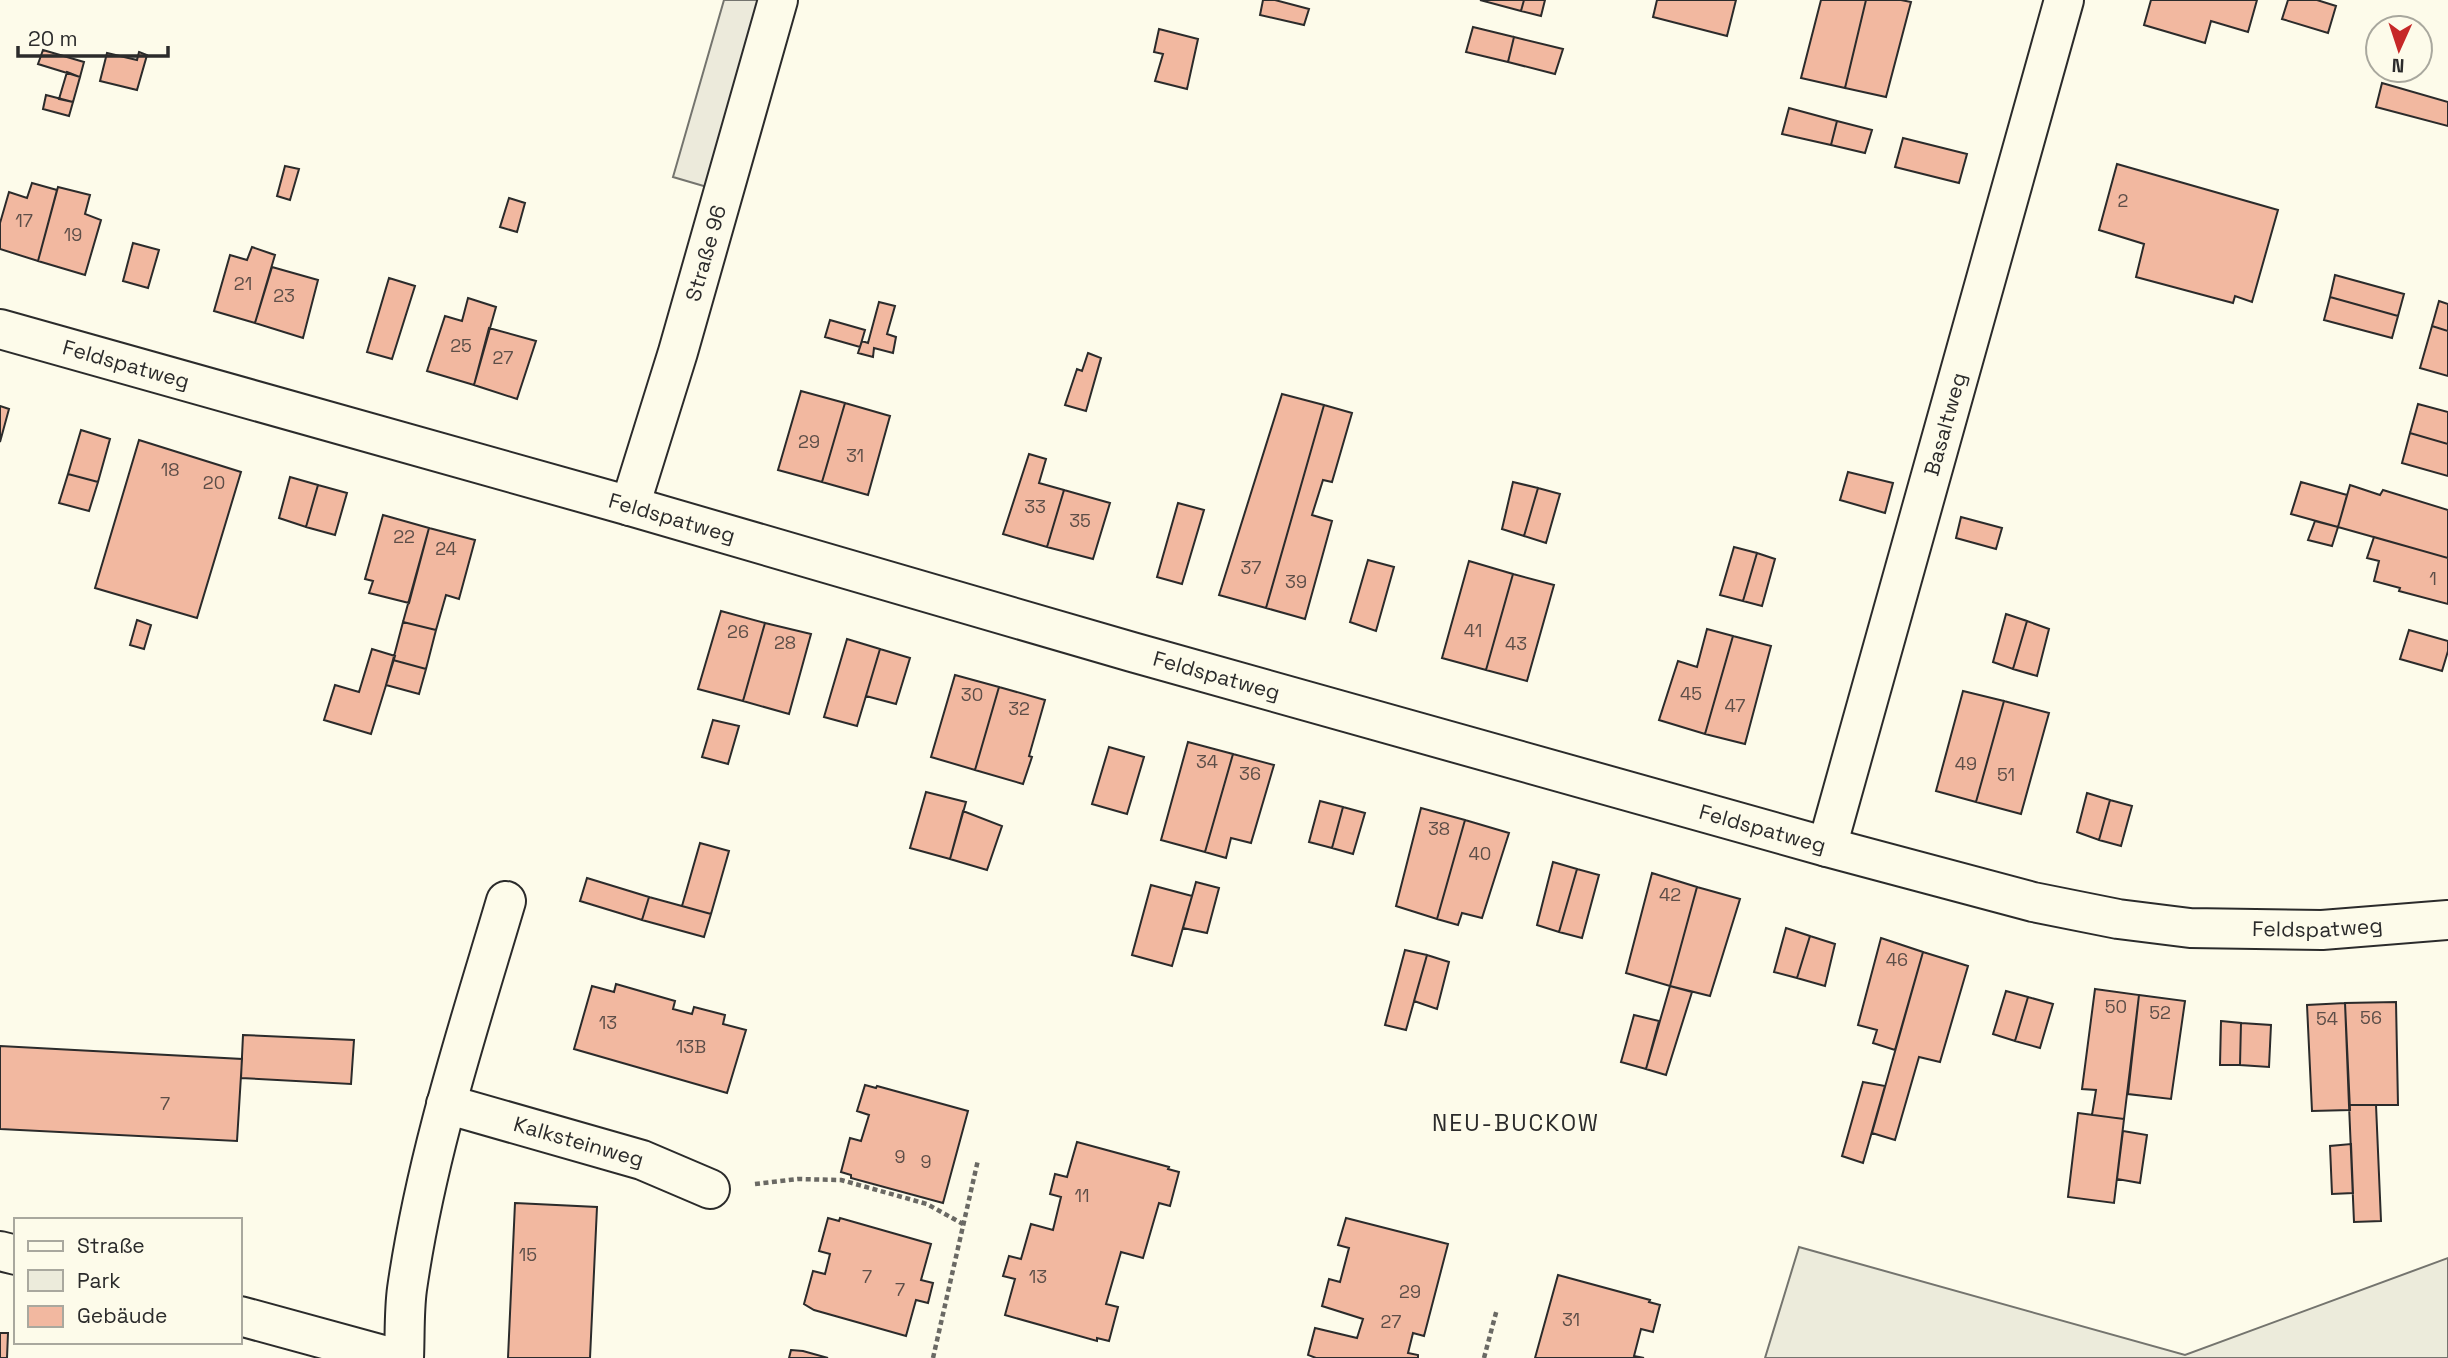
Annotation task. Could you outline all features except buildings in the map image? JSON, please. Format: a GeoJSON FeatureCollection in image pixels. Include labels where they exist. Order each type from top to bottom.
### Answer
{"type":"FeatureCollection","features":[{"type":"Feature","properties":{"kind":"street","name":"Straße 96"},"geometry":{"type":"LineString","coordinates":[[631,506],[678,352],[778,0]]}},
{"type":"Feature","properties":{"kind":"street","name":"Basaltweg"},"geometry":{"type":"LineString","coordinates":[[1827,847],[2064,0]]}},
{"type":"Feature","properties":{"kind":"street","name":"Feldspatweg"},"geometry":{"type":"LineString","coordinates":[[0,329],[631,506],[1132,652],[2032,902],[2118,919],[2190,928],[2322,930],[2448,920]]}},
{"type":"Feature","properties":{"kind":"street"},"geometry":{"type":"LineString","coordinates":[[404,1358],[407,1292],[424,1191],[446,1104],[506,901]]}},
{"type":"Feature","properties":{"kind":"street","name":"Kalksteinweg"},"geometry":{"type":"LineString","coordinates":[[446,1104],[728,1187]]}},
{"type":"Feature","properties":{"kind":"street"},"geometry":{"type":"LineString","coordinates":[[242,1317],[394,1358]]}},
{"type":"Feature","properties":{"kind":"path"},"geometry":{"type":"LineString","coordinates":[[933,1358],[978,1160]]}},
{"type":"Feature","properties":{"kind":"path"},"geometry":{"type":"LineString","coordinates":[[728,1187],[798,1179],[841,1180],[927,1204],[963,1224]]}},
{"type":"Feature","properties":{"kind":"path"},"geometry":{"type":"LineString","coordinates":[[1484,1358],[1497,1309]]}},
{"type":"Feature","properties":{"kind":"green space"},"geometry":{"type":"Polygon","coordinates":[[[1799,1247],[2185,1355],[2448,1258],[2448,1358],[1765,1358],[1799,1247]]]}},
{"type":"Feature","properties":{"kind":"shaded area"},"geometry":{"type":"Polygon","coordinates":[[[724,0],[761,0],[707,187],[673,177],[724,0]]]}},
{"type":"Feature","properties":{"kind":"district","name":"NEU-BUCKOW"},"geometry":{"type":"Point","coordinates":[1516,1123]}}]}
